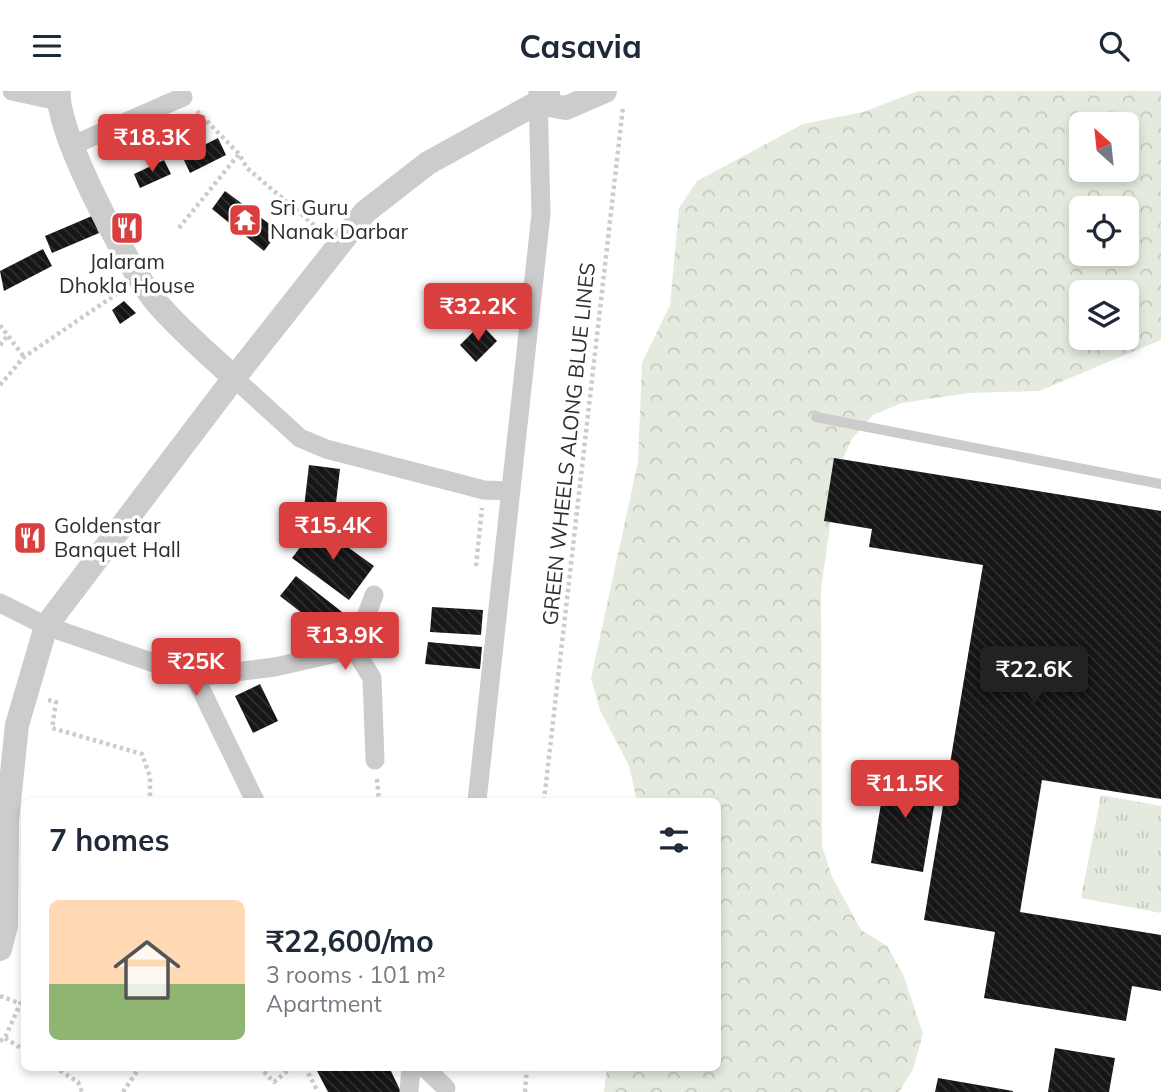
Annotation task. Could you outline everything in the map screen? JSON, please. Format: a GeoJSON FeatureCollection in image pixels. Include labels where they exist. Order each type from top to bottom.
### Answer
{"type":"FeatureCollection","features":[{"type":"Feature","properties":{"kind":"street"},"geometry":{"type":"LineString","coordinates":[[12,91],[58,96],[71,146],[139,278],[158,303],[234,379],[300,438],[326,449],[484,490],[511,491]]}},
{"type":"Feature","properties":{"kind":"street"},"geometry":{"type":"LineString","coordinates":[[541,95],[566,108],[614,98]]}},
{"type":"Feature","properties":{"kind":"street"},"geometry":{"type":"LineString","coordinates":[[0,949],[6,926],[7,821],[17,725],[46,626],[365,212],[428,163],[541,95]]}},
{"type":"Feature","properties":{"kind":"street"},"geometry":{"type":"LineString","coordinates":[[477,798],[541,214],[541,95]]}},
{"type":"Feature","properties":{"kind":"street"},"geometry":{"type":"LineString","coordinates":[[71,146],[183,97]]}},
{"type":"Feature","properties":{"kind":"street"},"geometry":{"type":"LineString","coordinates":[[354,649],[374,595]]}},
{"type":"Feature","properties":{"kind":"street"},"geometry":{"type":"LineString","coordinates":[[0,603],[46,626],[195,677],[275,667],[354,649]]}},
{"type":"Feature","properties":{"kind":"street"},"geometry":{"type":"LineString","coordinates":[[354,649],[372,678],[375,760]]}},
{"type":"Feature","properties":{"kind":"street"},"geometry":{"type":"LineString","coordinates":[[195,677],[254,798]]}},
{"type":"Feature","properties":{"kind":"street"},"geometry":{"type":"LineString","coordinates":[[410,1092],[411,1071]]}},
{"type":"Feature","properties":{"kind":"street"},"geometry":{"type":"LineString","coordinates":[[428,1071],[446,1090]]}},
{"type":"Feature","properties":{"kind":"street"},"geometry":{"type":"LineString","coordinates":[[446,1090],[448,1071]]}},
{"type":"Feature","properties":{"kind":"lane"},"geometry":{"type":"LineString","coordinates":[[816,417],[1161,484]]}},
{"type":"Feature","properties":{"kind":"path"},"geometry":{"type":"LineString","coordinates":[[183,97],[239,154],[247,168],[338,245]]}},
{"type":"Feature","properties":{"kind":"path","name":"GREEN WHEELS ALONG BLUE LINES"},"geometry":{"type":"LineString","coordinates":[[544,798],[614,98]]}},
{"type":"Feature","properties":{"kind":"path"},"geometry":{"type":"LineString","coordinates":[[179,228],[239,154]]}},
{"type":"Feature","properties":{"kind":"path"},"geometry":{"type":"LineString","coordinates":[[0,386],[24,357],[139,278]]}},
{"type":"Feature","properties":{"kind":"path"},"geometry":{"type":"LineString","coordinates":[[0,325],[24,357]]}},
{"type":"Feature","properties":{"kind":"path"},"geometry":{"type":"LineString","coordinates":[[0,345],[8,335]]}},
{"type":"Feature","properties":{"kind":"path"},"geometry":{"type":"LineString","coordinates":[[476,566],[484,490]]}},
{"type":"Feature","properties":{"kind":"path"},"geometry":{"type":"LineString","coordinates":[[26,695],[56,702],[51,728],[142,754],[150,778],[150,798]]}},
{"type":"Feature","properties":{"kind":"path"},"geometry":{"type":"LineString","coordinates":[[0,996],[19,1003]]}},
{"type":"Feature","properties":{"kind":"path"},"geometry":{"type":"LineString","coordinates":[[21,1000],[3,1039],[21,1048]]}},
{"type":"Feature","properties":{"kind":"path"},"geometry":{"type":"LineString","coordinates":[[60,1071],[78,1082],[82,1092]]}},
{"type":"Feature","properties":{"kind":"path"},"geometry":{"type":"LineString","coordinates":[[123,1092],[137,1071]]}},
{"type":"Feature","properties":{"kind":"path"},"geometry":{"type":"LineString","coordinates":[[263,1071],[274,1082],[287,1071]]}},
{"type":"Feature","properties":{"kind":"path"},"geometry":{"type":"LineString","coordinates":[[307,1071],[318,1092]]}},
{"type":"Feature","properties":{"kind":"path"},"geometry":{"type":"LineString","coordinates":[[525,1092],[527,1071]]}},
{"type":"Feature","properties":{"kind":"green space"},"geometry":{"type":"Polygon","coordinates":[[[918,91],[1161,91],[1161,340],[1139,349],[1139,280],[1069,280],[1069,350],[1137,350],[1039,391],[969,393],[902,403],[873,415],[852,439],[838,469],[821,589],[822,846],[832,877],[861,930],[887,946],[903,974],[923,1034],[913,1069],[899,1092],[604,1092],[607,1071],[721,1071],[721,798],[636,798],[629,766],[600,710],[591,678],[638,462],[642,363],[670,305],[679,208],[697,181],[803,124],[863,112],[918,91]]]}},
{"type":"Feature","properties":{"kind":"green space"},"geometry":{"type":"Polygon","coordinates":[[[1101,795],[1161,806],[1161,913],[1081,898],[1101,795]]]}},
{"type":"Feature","properties":{"kind":"building"},"geometry":{"type":"Polygon","coordinates":[[[218,138],[226,155],[190,173],[182,156],[218,138]]]}},
{"type":"Feature","properties":{"kind":"building"},"geometry":{"type":"Polygon","coordinates":[[[164,160],[171,174],[140,188],[134,174],[164,160]]]}},
{"type":"Feature","properties":{"kind":"building","name":"Sri Guru Nanak Darbar"},"geometry":{"type":"Polygon","coordinates":[[[225,191],[279,231],[264,251],[212,209],[225,191]]]}},
{"type":"Feature","properties":{"kind":"building"},"geometry":{"type":"Polygon","coordinates":[[[92,216],[99,233],[52,253],[45,236],[92,216]]]}},
{"type":"Feature","properties":{"kind":"building"},"geometry":{"type":"Polygon","coordinates":[[[43,249],[52,266],[4,291],[0,271],[43,249]]]}},
{"type":"Feature","properties":{"kind":"building"},"geometry":{"type":"Polygon","coordinates":[[[124,301],[136,313],[120,324],[112,310],[124,301]]]}},
{"type":"Feature","properties":{"kind":"building"},"geometry":{"type":"Polygon","coordinates":[[[481,324],[497,341],[476,362],[460,345],[481,324]]]}},
{"type":"Feature","properties":{"kind":"building"},"geometry":{"type":"Polygon","coordinates":[[[834,458],[1161,511],[1161,799],[1042,780],[1020,912],[1161,935],[1161,991],[1132,986],[1126,1021],[984,998],[995,932],[924,920],[983,565],[869,547],[872,529],[824,521],[834,458]]]}},
{"type":"Feature","properties":{"kind":"building"},"geometry":{"type":"Polygon","coordinates":[[[309,465],[340,469],[334,519],[303,516],[309,465]]]}},
{"type":"Feature","properties":{"kind":"building"},"geometry":{"type":"Polygon","coordinates":[[[317,525],[374,566],[349,600],[292,558],[317,525]]]}},
{"type":"Feature","properties":{"kind":"building"},"geometry":{"type":"Polygon","coordinates":[[[296,576],[346,615],[330,635],[280,596],[296,576]]]}},
{"type":"Feature","properties":{"kind":"building"},"geometry":{"type":"Polygon","coordinates":[[[432,607],[483,610],[481,635],[430,632],[432,607]]]}},
{"type":"Feature","properties":{"kind":"building"},"geometry":{"type":"Polygon","coordinates":[[[428,642],[482,647],[480,669],[425,664],[428,642]]]}},
{"type":"Feature","properties":{"kind":"building"},"geometry":{"type":"Polygon","coordinates":[[[260,684],[278,721],[253,733],[235,696],[260,684]]]}},
{"type":"Feature","properties":{"kind":"building"},"geometry":{"type":"Polygon","coordinates":[[[887,768],[939,776],[923,872],[871,863],[887,768]]]}},
{"type":"Feature","properties":{"kind":"building"},"geometry":{"type":"Polygon","coordinates":[[[1055,1048],[1115,1058],[1109,1092],[1048,1092],[1055,1048]]]}},
{"type":"Feature","properties":{"kind":"building"},"geometry":{"type":"Polygon","coordinates":[[[317,1071],[391,1071],[401,1092],[328,1092],[317,1071]]]}},
{"type":"Feature","properties":{"kind":"building"},"geometry":{"type":"Polygon","coordinates":[[[938,1078],[1013,1091],[1013,1092],[935,1092],[938,1078]]]}},
{"type":"Feature","properties":{"kind":"place","name":"Sri Guru Nanak Darbar"},"geometry":{"type":"Point","coordinates":[245,220]}},
{"type":"Feature","properties":{"kind":"place","name":"Jalaram Dhokla House"},"geometry":{"type":"Point","coordinates":[127,228]}},
{"type":"Feature","properties":{"kind":"place","name":"Goldenstar Banquet Hall"},"geometry":{"type":"Point","coordinates":[30,538]}}]}
